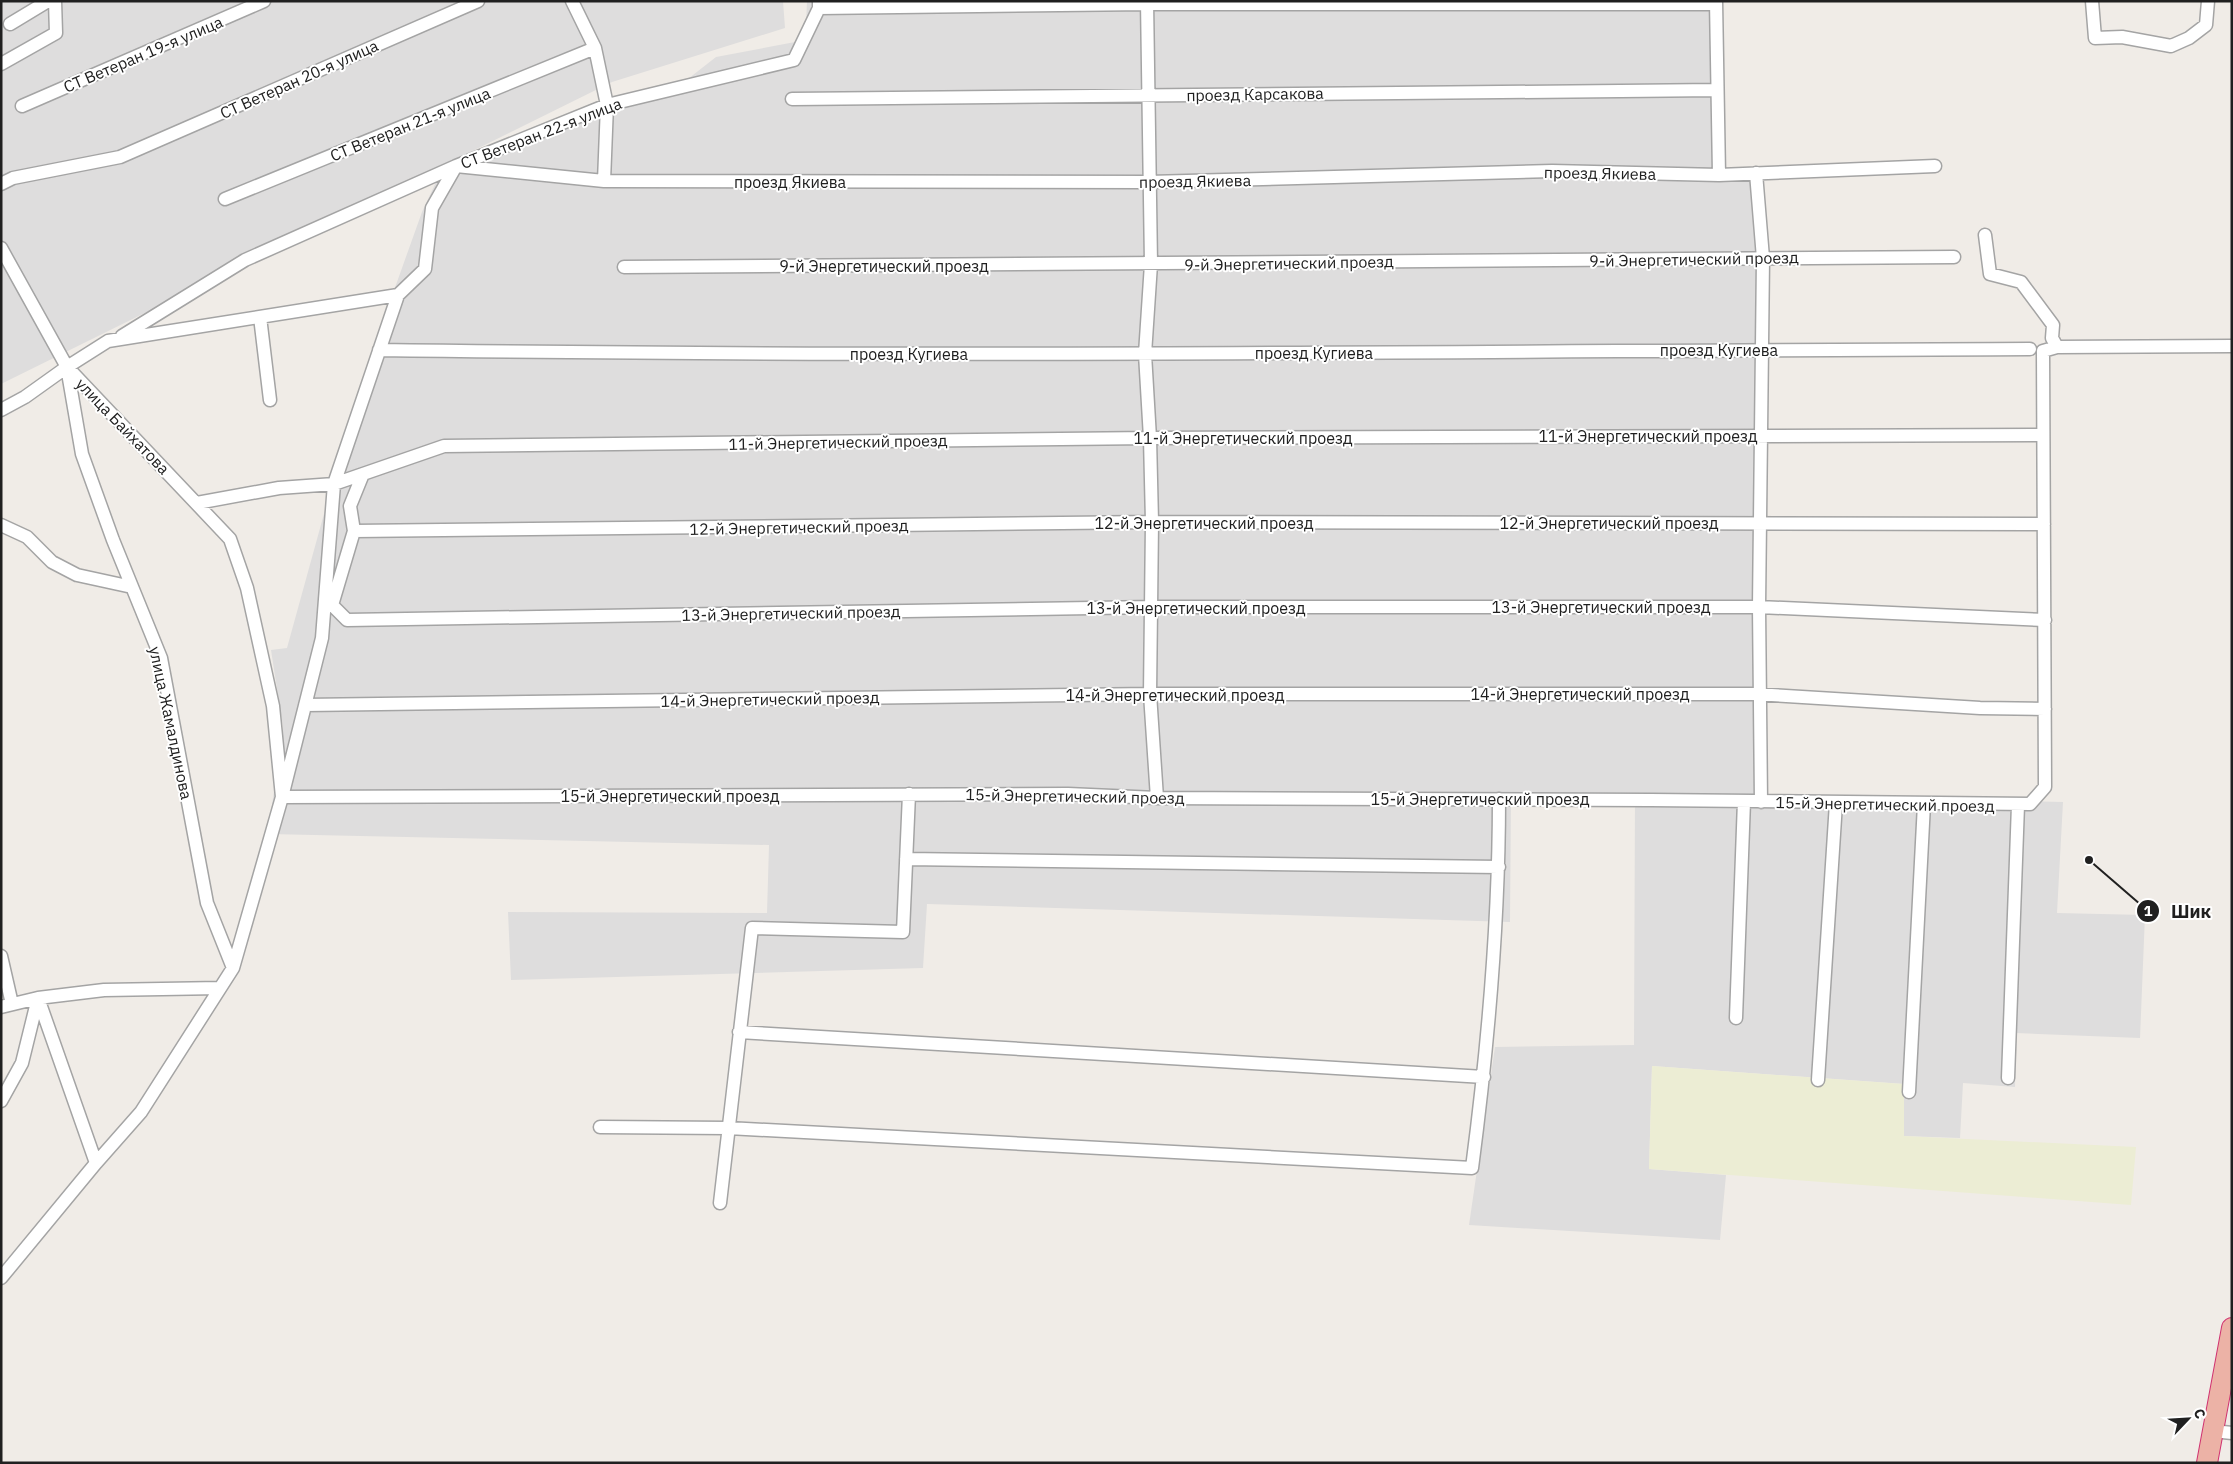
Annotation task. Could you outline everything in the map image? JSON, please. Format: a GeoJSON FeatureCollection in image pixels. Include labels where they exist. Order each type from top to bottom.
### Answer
{"type":"FeatureCollection","features":[{"type":"Feature","properties":{"kind":"highway"},"geometry":{"type":"LineString","coordinates":[[2207,1463],[2222,1432],[2232,1328]]}},
{"type":"Feature","properties":{"kind":"street"},"geometry":{"type":"LineString","coordinates":[[10,24],[48,1]]}},
{"type":"Feature","properties":{"kind":"street"},"geometry":{"type":"LineString","coordinates":[[1,64],[56,33],[55,1]]}},
{"type":"Feature","properties":{"kind":"street","name":"СТ Ветеран 19-я улица"},"geometry":{"type":"LineString","coordinates":[[22,106],[264,1]]}},
{"type":"Feature","properties":{"kind":"street","name":"СТ Ветеран 20-я улица"},"geometry":{"type":"LineString","coordinates":[[1,184],[13,178],[120,157],[478,1]]}},
{"type":"Feature","properties":{"kind":"street"},"geometry":{"type":"LineString","coordinates":[[572,1],[595,48],[607,104],[604,181]]}},
{"type":"Feature","properties":{"kind":"street"},"geometry":{"type":"LineString","coordinates":[[2092,1],[2095,38],[2122,37],[2171,46],[2190,38],[2206,25],[2208,1]]}},
{"type":"Feature","properties":{"kind":"street"},"geometry":{"type":"LineString","coordinates":[[1147,2],[1151,264],[1145,354],[1152,522],[1150,694],[1157,798]]}},
{"type":"Feature","properties":{"kind":"street"},"geometry":{"type":"LineString","coordinates":[[818,5],[1147,2],[1716,3],[1719,175]]}},
{"type":"Feature","properties":{"kind":"street","name":"СТ Ветеран 22-я улица"},"geometry":{"type":"LineString","coordinates":[[117,340],[245,260],[456,166],[607,104],[794,60],[818,5]]}},
{"type":"Feature","properties":{"kind":"street","name":"СТ Ветеран 21-я улица"},"geometry":{"type":"LineString","coordinates":[[225,199],[595,48]]}},
{"type":"Feature","properties":{"kind":"street","name":"проезд Карсакова"},"geometry":{"type":"LineString","coordinates":[[792,99],[1717,90]]}},
{"type":"Feature","properties":{"kind":"street"},"geometry":{"type":"LineString","coordinates":[[322,638],[334,484],[398,295],[425,269],[432,208],[456,166]]}},
{"type":"Feature","properties":{"kind":"street","name":"проезд Якиева"},"geometry":{"type":"LineString","coordinates":[[456,166],[604,181],[1149,182],[1552,171],[1719,175],[1935,166]]}},
{"type":"Feature","properties":{"kind":"street"},"geometry":{"type":"LineString","coordinates":[[1756,173],[1763,258],[1759,607],[1761,802]]}},
{"type":"Feature","properties":{"kind":"street"},"geometry":{"type":"LineString","coordinates":[[1986,235],[1990,274],[2021,282],[2053,325],[2052,338],[2057,347],[2232,346]]}},
{"type":"Feature","properties":{"kind":"street"},"geometry":{"type":"LineString","coordinates":[[1,248],[67,367],[25,397],[1,410]]}},
{"type":"Feature","properties":{"kind":"street","name":"9-й Энергетический проезд"},"geometry":{"type":"LineString","coordinates":[[624,267],[1954,257]]}},
{"type":"Feature","properties":{"kind":"street","name":"улица Байхатова"},"geometry":{"type":"LineString","coordinates":[[282,798],[273,706],[247,588],[230,539],[67,367],[108,341],[398,295]]}},
{"type":"Feature","properties":{"kind":"street"},"geometry":{"type":"LineString","coordinates":[[260,317],[270,400]]}},
{"type":"Feature","properties":{"kind":"street","name":"15-й Энергетический проезд"},"geometry":{"type":"LineString","coordinates":[[282,798],[1068,794],[1157,798],[2030,804],[2045,787],[2043,351],[2057,347]]}},
{"type":"Feature","properties":{"kind":"street","name":"проезд Кугиева"},"geometry":{"type":"LineString","coordinates":[[379,350],[597,353],[1145,354],[2030,349]]}},
{"type":"Feature","properties":{"kind":"street","name":"улица Жамалдинова"},"geometry":{"type":"LineString","coordinates":[[67,367],[82,454],[161,658],[207,904],[233,968]]}},
{"type":"Feature","properties":{"kind":"street","name":"11-й Энергетический проезд"},"geometry":{"type":"LineString","coordinates":[[197,503],[279,488],[334,484],[444,446],[1150,438],[2043,435]]}},
{"type":"Feature","properties":{"kind":"street"},"geometry":{"type":"LineString","coordinates":[[1,1278],[96,1163],[142,1112],[233,968],[282,798],[322,638],[359,532],[350,506],[363,474]]}},
{"type":"Feature","properties":{"kind":"street","name":"12-й Энергетический проезд"},"geometry":{"type":"LineString","coordinates":[[359,532],[1152,522],[2044,524]]}},
{"type":"Feature","properties":{"kind":"street"},"geometry":{"type":"LineString","coordinates":[[1,525],[27,537],[52,562],[77,575],[132,586]]}},
{"type":"Feature","properties":{"kind":"street","name":"13-й Энергетический проезд"},"geometry":{"type":"LineString","coordinates":[[332,606],[347,620],[1152,607],[1759,607],[2044,620]]}},
{"type":"Feature","properties":{"kind":"street","name":"14-й Энергетический проезд"},"geometry":{"type":"LineString","coordinates":[[305,705],[1150,694],[1760,694],[1980,708],[2045,709]]}},
{"type":"Feature","properties":{"kind":"street"},"geometry":{"type":"LineString","coordinates":[[720,1203],[752,928],[903,932],[909,794]]}},
{"type":"Feature","properties":{"kind":"street"},"geometry":{"type":"LineString","coordinates":[[600,1127],[728,1128],[1472,1168],[1484,1077],[1499,867],[1499,800]]}},
{"type":"Feature","properties":{"kind":"street"},"geometry":{"type":"LineString","coordinates":[[1736,1018],[1744,801]]}},
{"type":"Feature","properties":{"kind":"street"},"geometry":{"type":"LineString","coordinates":[[1818,1080],[1836,802]]}},
{"type":"Feature","properties":{"kind":"street"},"geometry":{"type":"LineString","coordinates":[[1909,1092],[1924,804]]}},
{"type":"Feature","properties":{"kind":"street"},"geometry":{"type":"LineString","coordinates":[[2008,1078],[2018,805]]}},
{"type":"Feature","properties":{"kind":"street"},"geometry":{"type":"LineString","coordinates":[[906,859],[1499,867]]}},
{"type":"Feature","properties":{"kind":"street"},"geometry":{"type":"LineString","coordinates":[[1,956],[7,1006],[38,998],[104,990],[220,988]]}},
{"type":"Feature","properties":{"kind":"street"},"geometry":{"type":"LineString","coordinates":[[1,1101],[22,1063],[38,998]]}},
{"type":"Feature","properties":{"kind":"street"},"geometry":{"type":"LineString","coordinates":[[38,998],[96,1163]]}},
{"type":"Feature","properties":{"kind":"street"},"geometry":{"type":"LineString","coordinates":[[740,1032],[1484,1077]]}},
{"type":"Feature","properties":{"kind":"shaded area"},"geometry":{"type":"Polygon","coordinates":[[[1,1],[783,1],[785,28],[612,82],[1,384],[1,1]]]}},
{"type":"Feature","properties":{"kind":"shaded area"},"geometry":{"type":"Polygon","coordinates":[[[807,1],[1720,1],[1725,169],[1761,168],[1766,796],[2063,802],[2057,913],[2145,915],[2140,1038],[2016,1033],[2015,1087],[1963,1083],[1960,1138],[1903,1136],[1904,1084],[1652,1066],[1649,1169],[1726,1175],[1720,1240],[1469,1225],[1495,1047],[1634,1045],[1635,794],[1511,793],[1510,922],[927,904],[923,968],[511,980],[508,912],[767,913],[769,845],[268,834],[283,727],[271,650],[287,648],[357,394],[422,212],[443,167],[614,96],[670,93],[716,57],[795,42],[806,25],[807,1]]]}},
{"type":"Feature","properties":{"kind":"green space"},"geometry":{"type":"Polygon","coordinates":[[[1652,1066],[1904,1084],[1904,1136],[2136,1147],[2131,1205],[1649,1169],[1652,1066]]]}},
{"type":"Feature","properties":{"kind":"place","name":"Шик"},"geometry":{"type":"Point","coordinates":[2089,860]}}]}
